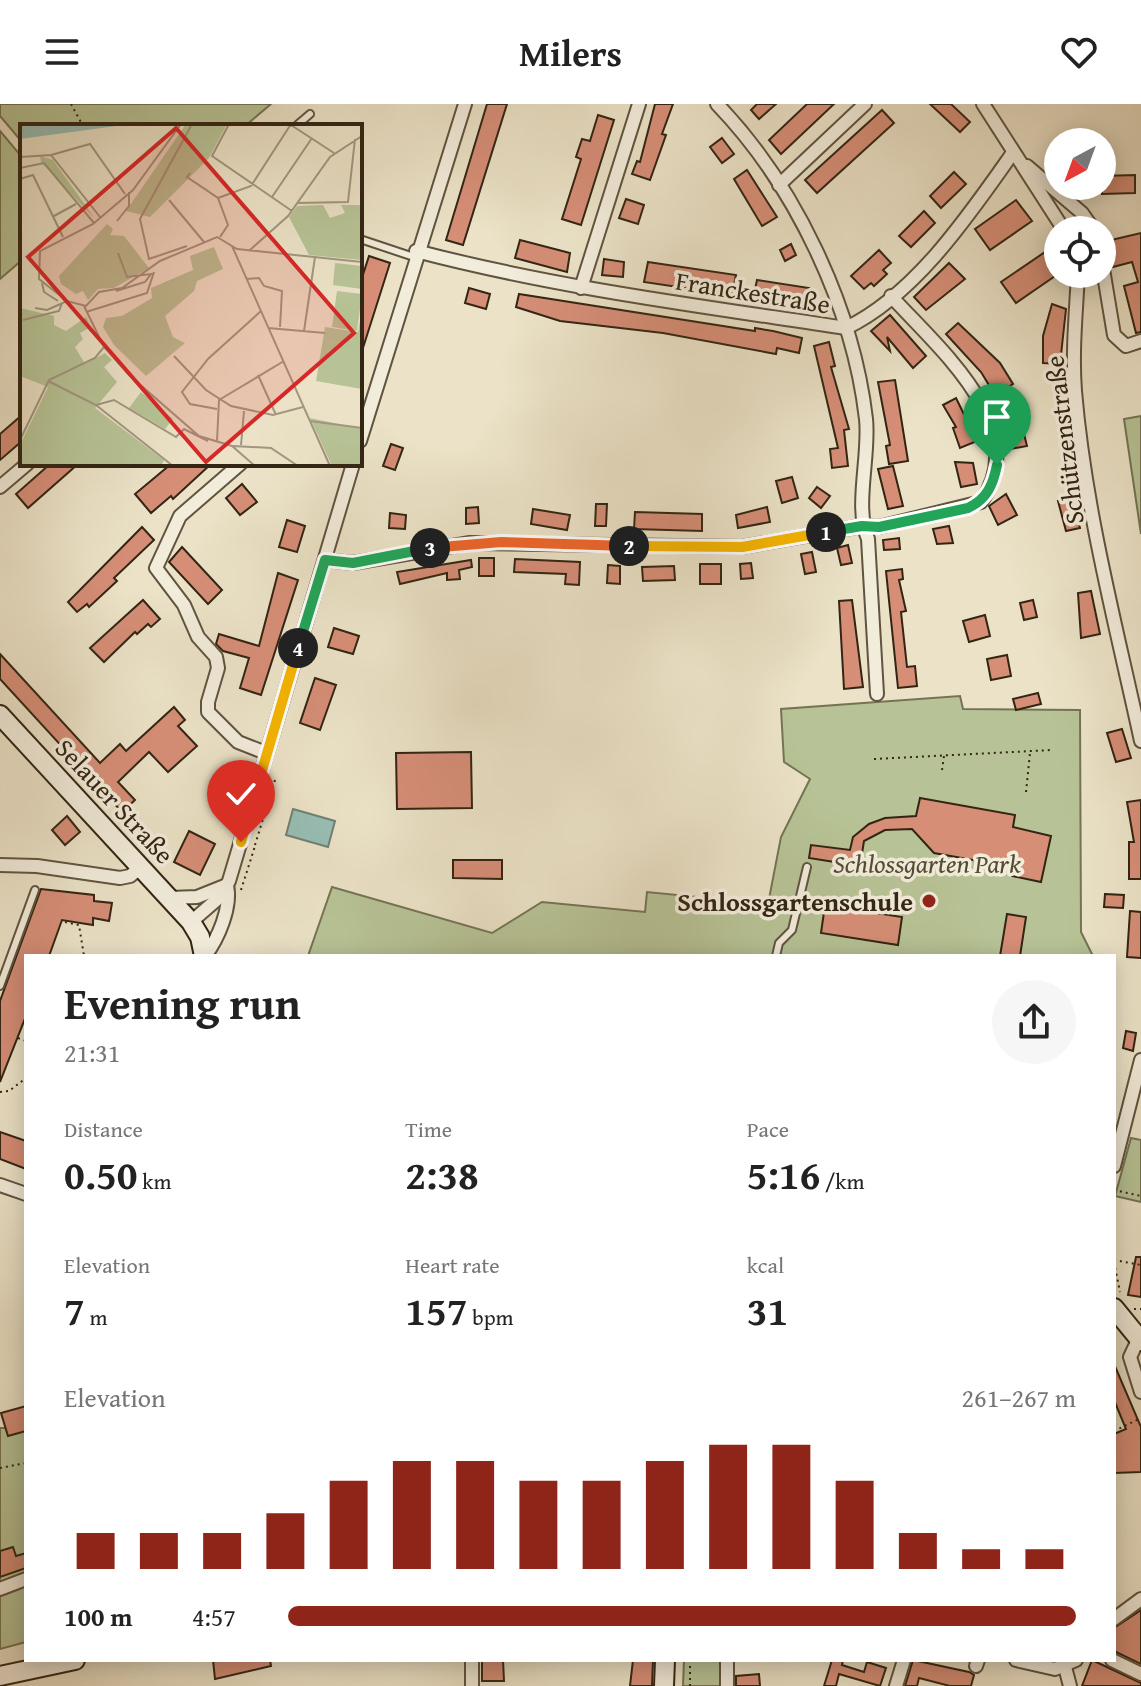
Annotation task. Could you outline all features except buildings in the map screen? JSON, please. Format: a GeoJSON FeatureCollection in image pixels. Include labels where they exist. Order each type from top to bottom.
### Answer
{"type":"FeatureCollection","features":[{"type":"Feature","properties":{"kind":"main road","name":"Selauer Straße"},"geometry":{"type":"LineString","coordinates":[[0,715],[191,922]]}},
{"type":"Feature","properties":{"kind":"main road"},"geometry":{"type":"LineString","coordinates":[[191,922],[200,937],[204,954]]}},
{"type":"Feature","properties":{"kind":"main road"},"geometry":{"type":"LineString","coordinates":[[1116,1310],[1140,1340]]}},
{"type":"Feature","properties":{"kind":"main road"},"geometry":{"type":"LineString","coordinates":[[0,1676],[66,1662]]}},
{"type":"Feature","properties":{"kind":"main road"},"geometry":{"type":"LineString","coordinates":[[664,1686],[665,1662]]}},
{"type":"Feature","properties":{"kind":"street"},"geometry":{"type":"LineString","coordinates":[[362,434],[415,254],[465,104]]}},
{"type":"Feature","properties":{"kind":"street"},"geometry":{"type":"LineString","coordinates":[[581,288],[639,104]]}},
{"type":"Feature","properties":{"kind":"street"},"geometry":{"type":"LineString","coordinates":[[717,104],[779,185],[816,255],[846,328],[866,419],[862,526],[868,539],[877,694]]}},
{"type":"Feature","properties":{"kind":"street"},"geometry":{"type":"LineString","coordinates":[[779,185],[865,104]]}},
{"type":"Feature","properties":{"kind":"street"},"geometry":{"type":"LineString","coordinates":[[983,104],[1012,154],[1054,216]]}},
{"type":"Feature","properties":{"kind":"street"},"geometry":{"type":"LineString","coordinates":[[1012,154],[1084,216]]}},
{"type":"Feature","properties":{"kind":"street","name":"Franckestraße"},"geometry":{"type":"LineString","coordinates":[[415,254],[581,288],[846,328],[868,317],[962,223],[1012,154]]}},
{"type":"Feature","properties":{"kind":"street","name":"Schützenstraße"},"geometry":{"type":"LineString","coordinates":[[1077,288],[1074,374],[1083,458],[1141,741]]}},
{"type":"Feature","properties":{"kind":"street"},"geometry":{"type":"LineString","coordinates":[[1106,288],[1114,335],[1126,346],[1141,341]]}},
{"type":"Feature","properties":{"kind":"street"},"geometry":{"type":"LineString","coordinates":[[325,560],[353,563],[470,543],[742,547],[862,526],[879,527],[968,508],[981,502],[988,492],[997,465],[990,419],[971,385],[891,296]]}},
{"type":"Feature","properties":{"kind":"street"},"geometry":{"type":"LineString","coordinates":[[0,487],[25,466]]}},
{"type":"Feature","properties":{"kind":"street"},"geometry":{"type":"LineString","coordinates":[[238,466],[180,516],[156,568],[184,605],[198,637],[216,657],[218,668],[208,712],[238,742],[266,753]]}},
{"type":"Feature","properties":{"kind":"street"},"geometry":{"type":"LineString","coordinates":[[191,922],[221,896],[227,885],[352,466]]}},
{"type":"Feature","properties":{"kind":"street"},"geometry":{"type":"LineString","coordinates":[[0,865],[37,866],[120,878],[130,876],[141,867]]}},
{"type":"Feature","properties":{"kind":"street"},"geometry":{"type":"LineString","coordinates":[[169,898],[197,897],[227,885]]}},
{"type":"Feature","properties":{"kind":"street"},"geometry":{"type":"LineString","coordinates":[[206,954],[214,945],[230,897],[227,885]]}},
{"type":"Feature","properties":{"kind":"street"},"geometry":{"type":"LineString","coordinates":[[1116,1158],[1141,1060]]}},
{"type":"Feature","properties":{"kind":"street"},"geometry":{"type":"LineString","coordinates":[[0,1185],[24,1193]]}},
{"type":"Feature","properties":{"kind":"street"},"geometry":{"type":"LineString","coordinates":[[1140,1340],[1130,1357],[1141,1392]]}},
{"type":"Feature","properties":{"kind":"street"},"geometry":{"type":"LineString","coordinates":[[0,1589],[24,1580]]}},
{"type":"Feature","properties":{"kind":"street"},"geometry":{"type":"LineString","coordinates":[[1116,1618],[1141,1599]]}},
{"type":"Feature","properties":{"kind":"street"},"geometry":{"type":"LineString","coordinates":[[472,1662],[472,1686]]}},
{"type":"Feature","properties":{"kind":"street"},"geometry":{"type":"LineString","coordinates":[[727,1662],[727,1686]]}},
{"type":"Feature","properties":{"kind":"street"},"geometry":{"type":"LineString","coordinates":[[896,1686],[903,1662]]}},
{"type":"Feature","properties":{"kind":"street"},"geometry":{"type":"LineString","coordinates":[[1025,1662],[1055,1669],[1071,1664],[1070,1686]]}},
{"type":"Feature","properties":{"kind":"street"},"geometry":{"type":"LineString","coordinates":[[1116,1662],[1141,1674]]}},
{"type":"Feature","properties":{"kind":"lane"},"geometry":{"type":"LineString","coordinates":[[298,124],[310,114]]}},
{"type":"Feature","properties":{"kind":"lane"},"geometry":{"type":"LineString","coordinates":[[362,240],[415,254]]}},
{"type":"Feature","properties":{"kind":"lane"},"geometry":{"type":"LineString","coordinates":[[776,954],[779,943],[792,930],[807,867]]}},
{"type":"Feature","properties":{"kind":"lane"},"geometry":{"type":"LineString","coordinates":[[0,986],[35,890]]}},
{"type":"Feature","properties":{"kind":"path"},"geometry":{"type":"LineString","coordinates":[[71,104],[82,124]]}},
{"type":"Feature","properties":{"kind":"path"},"geometry":{"type":"LineString","coordinates":[[874,759],[1052,750]]}},
{"type":"Feature","properties":{"kind":"path"},"geometry":{"type":"LineString","coordinates":[[1026,792],[1030,751]]}},
{"type":"Feature","properties":{"kind":"path"},"geometry":{"type":"LineString","coordinates":[[942,770],[944,755]]}},
{"type":"Feature","properties":{"kind":"path"},"geometry":{"type":"LineString","coordinates":[[255,846],[275,780]]}},
{"type":"Feature","properties":{"kind":"path"},"geometry":{"type":"LineString","coordinates":[[65,922],[79,925],[84,954]]}},
{"type":"Feature","properties":{"kind":"path"},"geometry":{"type":"LineString","coordinates":[[18,1038],[24,1040]]}},
{"type":"Feature","properties":{"kind":"path"},"geometry":{"type":"LineString","coordinates":[[0,1092],[9,1091],[24,1080]]}},
{"type":"Feature","properties":{"kind":"path"},"geometry":{"type":"LineString","coordinates":[[1116,1190],[1141,1196]]}},
{"type":"Feature","properties":{"kind":"path"},"geometry":{"type":"LineString","coordinates":[[1116,1260],[1141,1265]]}},
{"type":"Feature","properties":{"kind":"path"},"geometry":{"type":"LineString","coordinates":[[1116,1430],[1141,1418]]}},
{"type":"Feature","properties":{"kind":"path"},"geometry":{"type":"LineString","coordinates":[[0,1468],[24,1463]]}},
{"type":"Feature","properties":{"kind":"path"},"geometry":{"type":"LineString","coordinates":[[690,1662],[690,1686]]}},
{"type":"Feature","properties":{"kind":"green space"},"geometry":{"type":"Polygon","coordinates":[[[0,104],[271,104],[247,124],[20,124],[20,140],[0,116],[0,104]]]}},
{"type":"Feature","properties":{"kind":"green space"},"geometry":{"type":"Polygon","coordinates":[[[0,131],[20,155],[20,262],[0,279],[0,131]]]}},
{"type":"Feature","properties":{"kind":"green space"},"geometry":{"type":"Polygon","coordinates":[[[1141,416],[1141,534],[1124,419],[1141,416]]]}},
{"type":"Feature","properties":{"kind":"green space","name":"Schlossgarten Park"},"geometry":{"type":"Polygon","coordinates":[[[960,696],[963,709],[1080,710],[1081,932],[1092,954],[309,954],[332,887],[492,933],[542,902],[645,912],[647,892],[768,904],[781,837],[810,779],[784,762],[781,709],[960,696]]]}},
{"type":"Feature","properties":{"kind":"green space"},"geometry":{"type":"Polygon","coordinates":[[[1131,1138],[1141,1140],[1141,1202],[1116,1196],[1131,1138]]]}},
{"type":"Feature","properties":{"kind":"green space"},"geometry":{"type":"Polygon","coordinates":[[[0,1428],[24,1428],[24,1643],[0,1649],[0,1428]]]}},
{"type":"Feature","properties":{"kind":"green space"},"geometry":{"type":"Polygon","coordinates":[[[684,1662],[723,1662],[724,1686],[683,1686],[684,1662]]]}},
{"type":"Feature","properties":{"kind":"water"},"geometry":{"type":"Polygon","coordinates":[[[293,809],[335,821],[328,847],[286,835],[293,809]]]}},
{"type":"Feature","properties":{"kind":"place","name":"Schlossgartenschule"},"geometry":{"type":"Point","coordinates":[929,901]}},
{"type":"Feature","properties":{"kind":"route"},"geometry":{"type":"LineString","coordinates":[[241,842],[325,560],[353,563],[439,546],[501,542],[742,547],[862,526],[879,527],[968,508],[981,502],[988,492],[997,465]]}}]}
